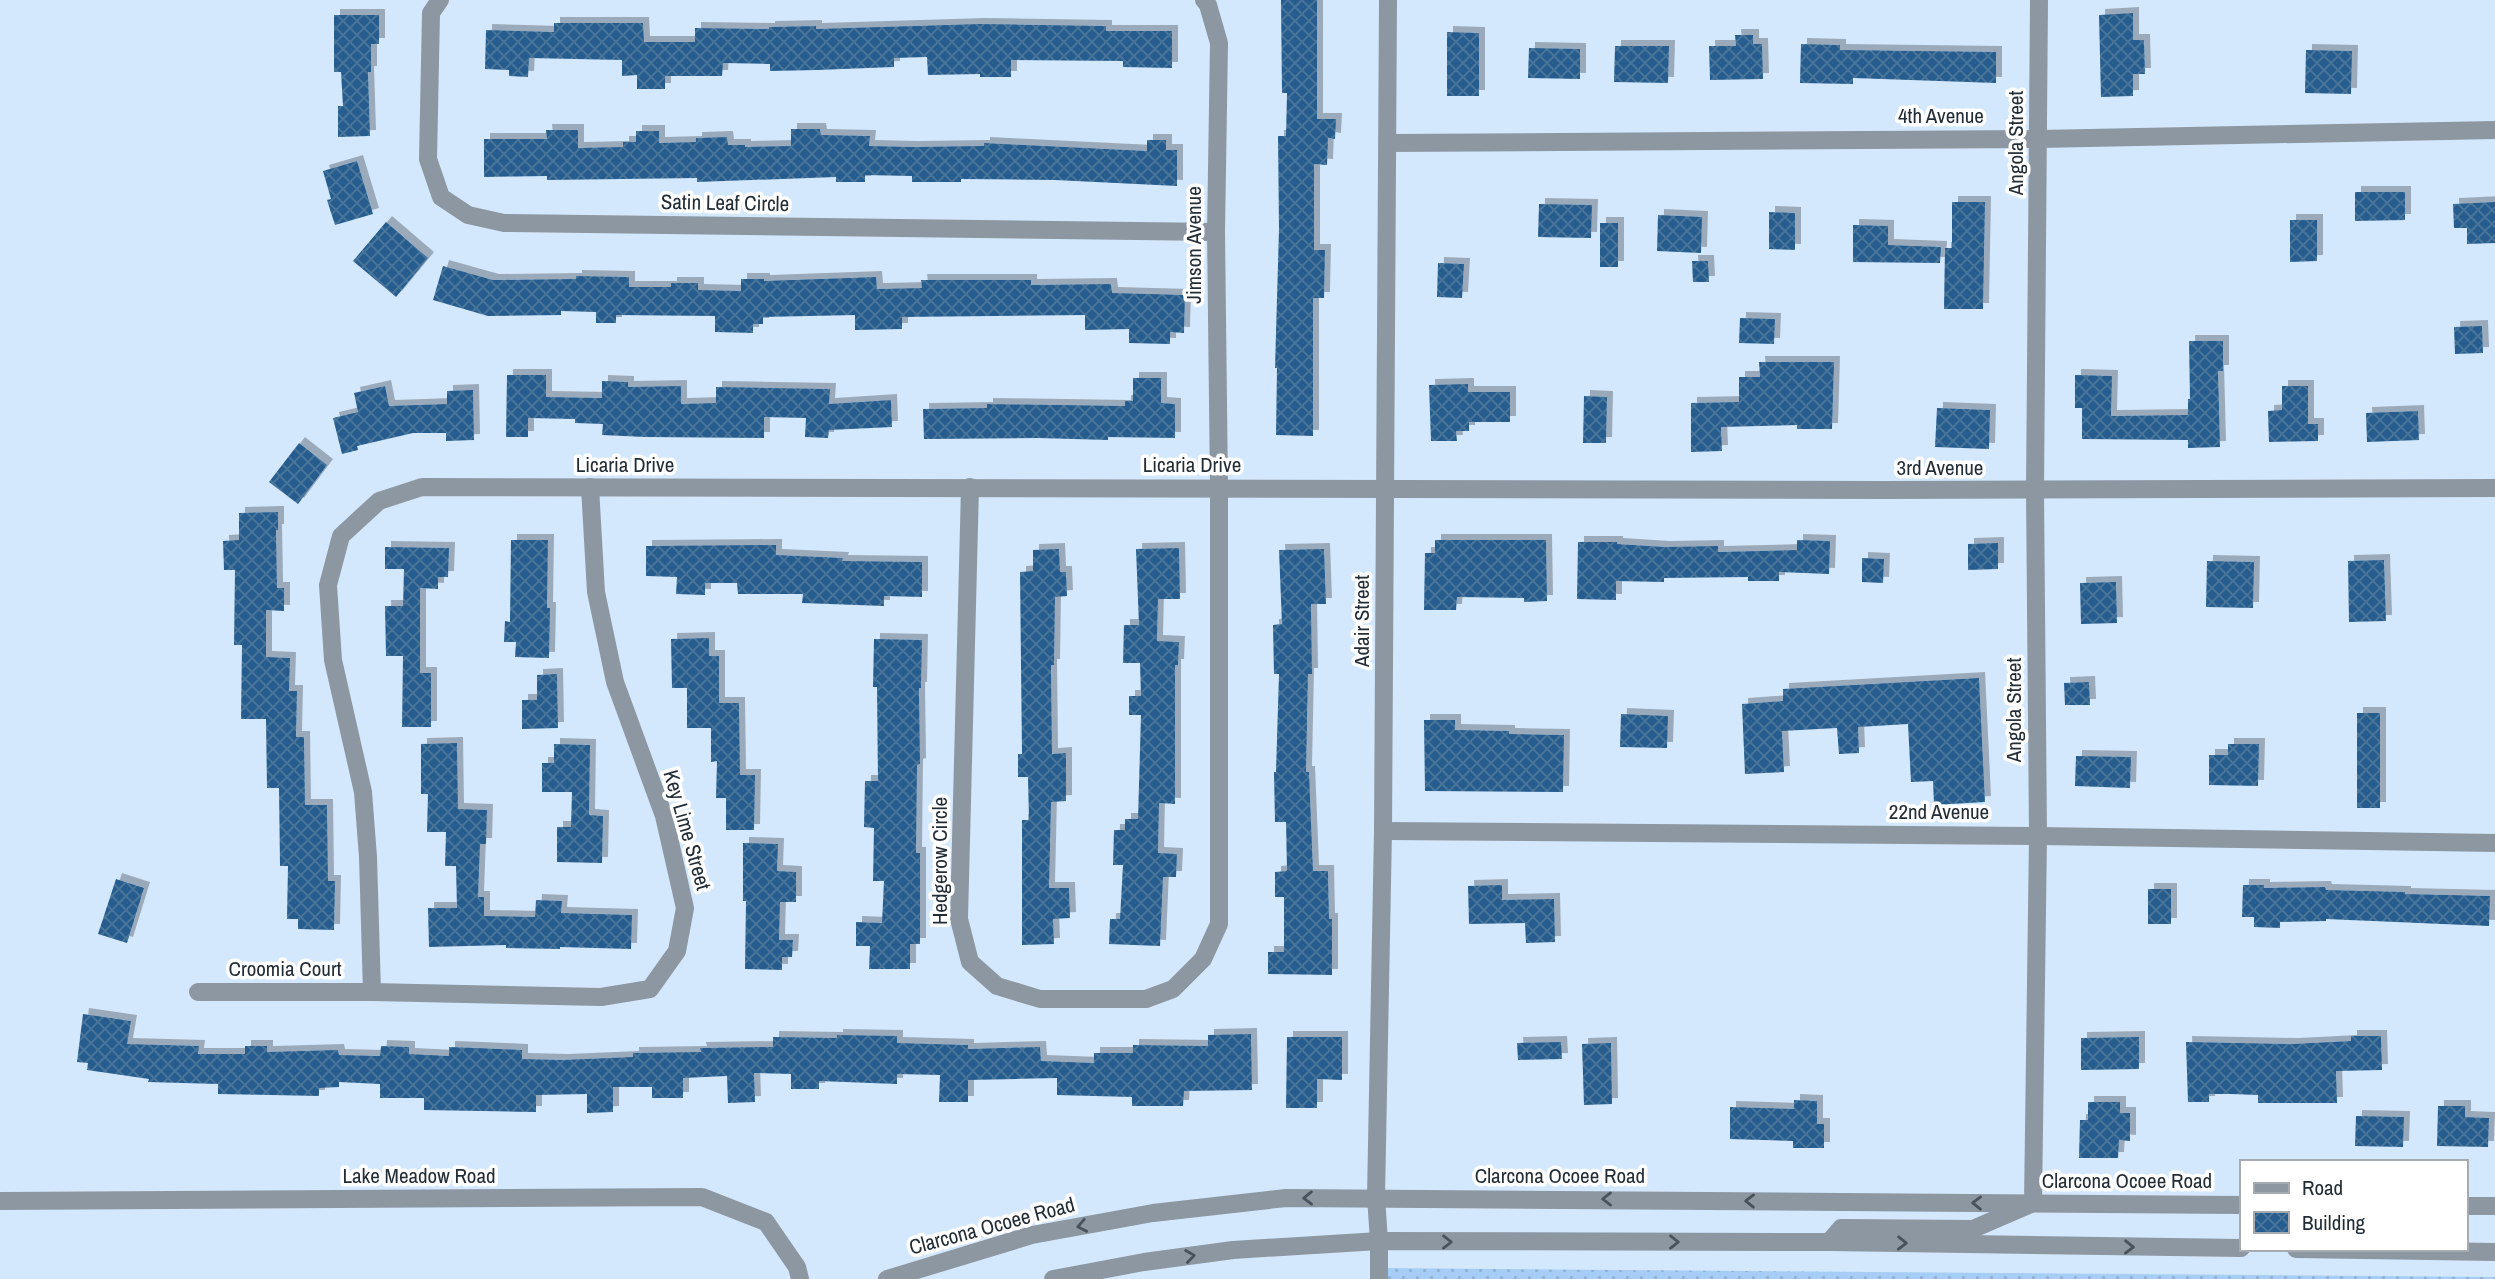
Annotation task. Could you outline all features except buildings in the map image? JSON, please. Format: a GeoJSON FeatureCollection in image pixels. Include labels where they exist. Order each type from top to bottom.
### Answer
{"type":"FeatureCollection","features":[{"type":"Feature","properties":{"kind":"street","name":"Satin Leaf Circle"},"geometry":{"type":"LineString","coordinates":[[440,0],[431,13],[428,159],[441,197],[468,215],[504,223],[1216,232]]}},
{"type":"Feature","properties":{"kind":"street","name":"Adair Street"},"geometry":{"type":"LineString","coordinates":[[1379,1279],[1376,1197],[1383,831],[1388,0]]}},
{"type":"Feature","properties":{"kind":"street","name":"Angola Street"},"geometry":{"type":"LineString","coordinates":[[2033,1203],[2038,836],[2035,491],[2039,0]]}},
{"type":"Feature","properties":{"kind":"street","name":"Jimson Avenue"},"geometry":{"type":"LineString","coordinates":[[1206,2],[1219,43],[1216,232],[1219,487]]}},
{"type":"Feature","properties":{"kind":"street","name":"4th Avenue"},"geometry":{"type":"LineString","coordinates":[[1388,143],[2039,139],[2495,130]]}},
{"type":"Feature","properties":{"kind":"street","name":"Licaria Drive"},"geometry":{"type":"LineString","coordinates":[[372,992],[363,792],[333,660],[328,585],[341,536],[379,501],[422,487],[1386,489]]}},
{"type":"Feature","properties":{"kind":"street","name":"Key Lime Street"},"geometry":{"type":"LineString","coordinates":[[372,992],[601,997],[650,989],[677,951],[685,908],[664,816],[615,681],[596,592],[590,487]]}},
{"type":"Feature","properties":{"kind":"street","name":"Hedgerow Circle"},"geometry":{"type":"LineString","coordinates":[[970,487],[959,919],[970,962],[997,986],[1040,999],[1146,999],[1173,989],[1203,959],[1219,924],[1219,487]]}},
{"type":"Feature","properties":{"kind":"street","name":"3rd Avenue"},"geometry":{"type":"LineString","coordinates":[[1386,489],[2035,491],[2495,488]]}},
{"type":"Feature","properties":{"kind":"street","name":"22nd Avenue"},"geometry":{"type":"LineString","coordinates":[[1383,831],[2495,843]]}},
{"type":"Feature","properties":{"kind":"street","name":"Croomia Court"},"geometry":{"type":"LineString","coordinates":[[198,992],[372,992]]}},
{"type":"Feature","properties":{"kind":"street","name":"Lake Meadow Road"},"geometry":{"type":"LineString","coordinates":[[0,1200],[702,1197],[766,1222],[797,1267],[800,1279]]}},
{"type":"Feature","properties":{"kind":"street","name":"Clarcona Ocoee Road"},"geometry":{"type":"LineString","coordinates":[[887,1279],[1032,1235],[1153,1213],[1286,1198],[2240,1205]]}},
{"type":"Feature","properties":{"kind":"street"},"geometry":{"type":"LineString","coordinates":[[1829,1242],[1841,1228],[1973,1229],[2033,1203]]}},
{"type":"Feature","properties":{"kind":"street"},"geometry":{"type":"LineString","coordinates":[[2467,1206],[2495,1206]]}},
{"type":"Feature","properties":{"kind":"street"},"geometry":{"type":"LineString","coordinates":[[1054,1279],[1144,1262],[1233,1250],[1378,1241],[1829,1242],[2240,1248]]}},
{"type":"Feature","properties":{"kind":"street"},"geometry":{"type":"LineString","coordinates":[[2429,1251],[2495,1252]]}},
{"type":"Feature","properties":{"kind":"shaded area"},"geometry":{"type":"Polygon","coordinates":[[[1384,1268],[2495,1277],[2495,1279],[1384,1279],[1384,1268]]]}}]}
